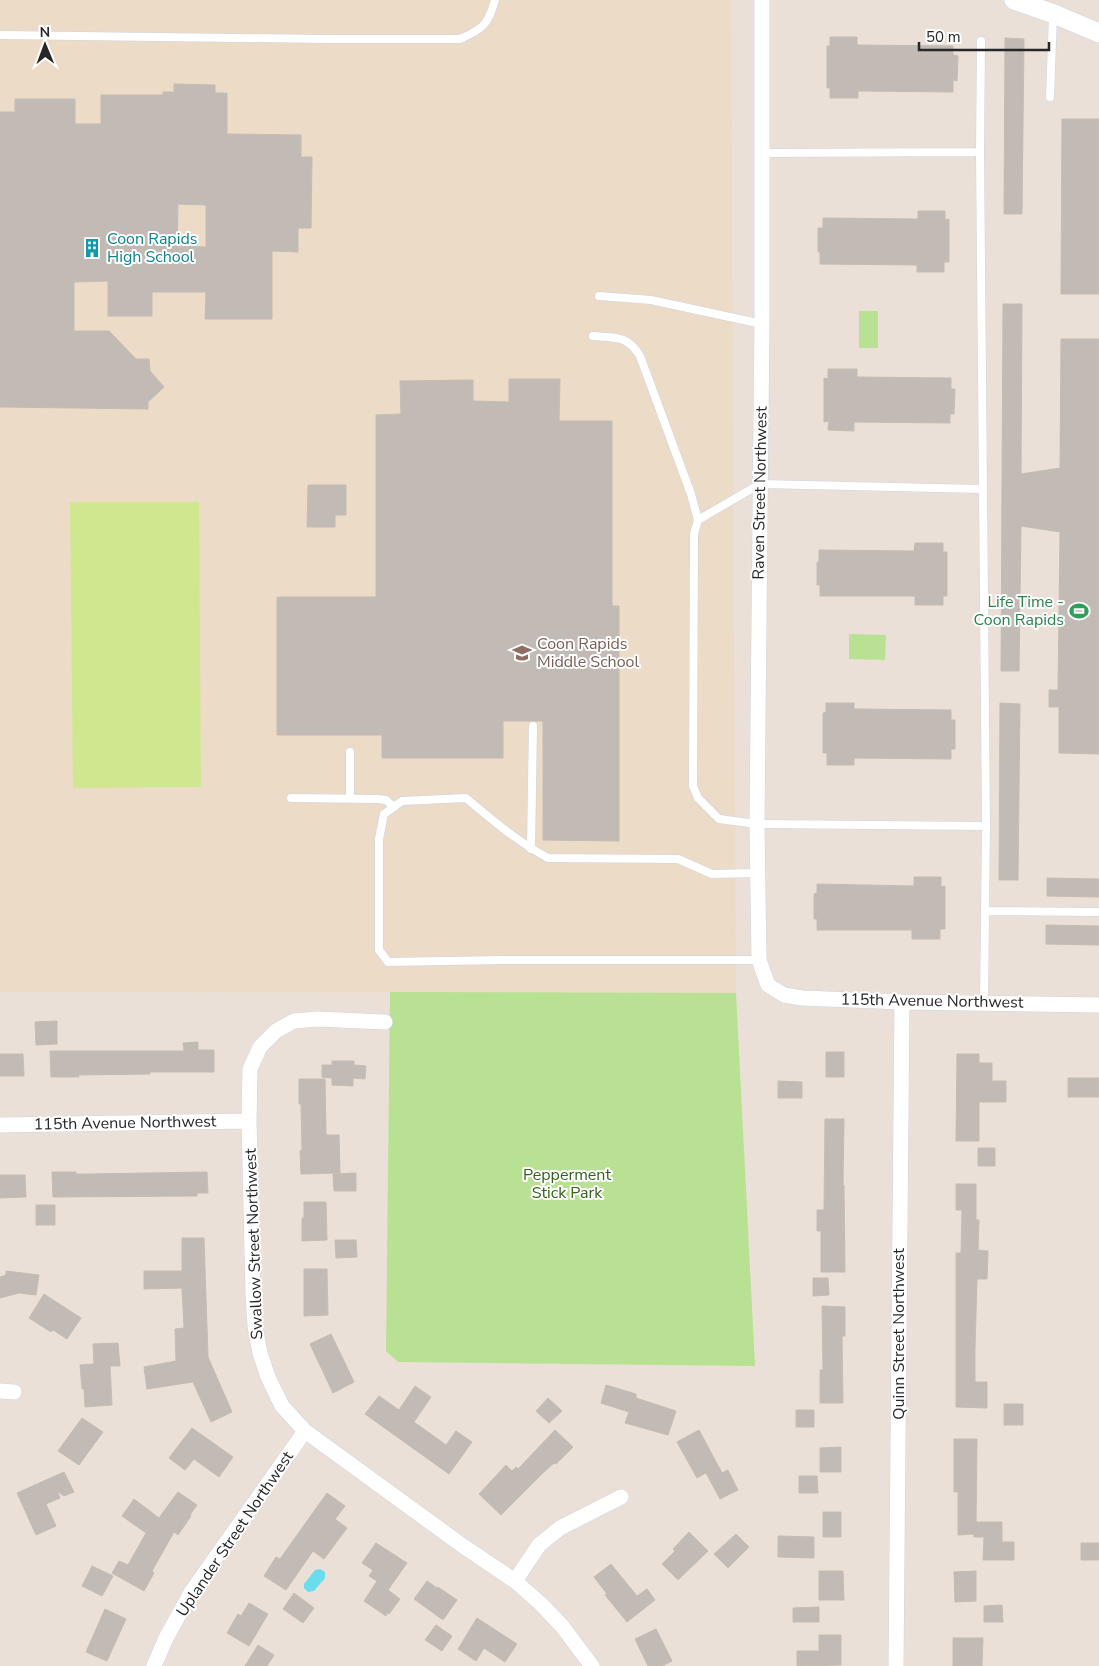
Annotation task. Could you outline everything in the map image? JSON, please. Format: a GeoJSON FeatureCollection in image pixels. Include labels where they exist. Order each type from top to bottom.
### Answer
{"type":"FeatureCollection","features":[{"type":"Feature","properties":{"kind":"street","name":"Raven Street Northwest"},"geometry":{"type":"LineString","coordinates":[[762,0],[762,324],[757,824],[758,960],[768,985]]}},
{"type":"Feature","properties":{"kind":"street"},"geometry":{"type":"LineString","coordinates":[[1014,0],[1099,33]]}},
{"type":"Feature","properties":{"kind":"street","name":"115th Avenue Northwest"},"geometry":{"type":"LineString","coordinates":[[768,985],[784,995],[802,998],[902,1002],[1099,1005]]}},
{"type":"Feature","properties":{"kind":"street","name":"Quinn Street Northwest"},"geometry":{"type":"LineString","coordinates":[[896,1666],[902,1002]]}},
{"type":"Feature","properties":{"kind":"street","name":"Swallow Street Northwest"},"geometry":{"type":"LineString","coordinates":[[385,1022],[317,1019],[294,1021],[276,1031],[260,1047],[250,1069],[249,1121],[254,1326],[260,1353],[268,1377],[282,1406],[306,1431],[515,1581],[562,1626],[592,1666]]}},
{"type":"Feature","properties":{"kind":"street","name":"115th Avenue Northwest"},"geometry":{"type":"LineString","coordinates":[[0,1125],[249,1121]]}},
{"type":"Feature","properties":{"kind":"street","name":"Uplander Street Northwest"},"geometry":{"type":"LineString","coordinates":[[154,1666],[166,1638],[192,1591],[306,1431]]}},
{"type":"Feature","properties":{"kind":"street"},"geometry":{"type":"LineString","coordinates":[[515,1581],[539,1545],[560,1528],[621,1496]]}},
{"type":"Feature","properties":{"kind":"lane"},"geometry":{"type":"LineString","coordinates":[[0,36],[460,39],[477,31],[490,18],[495,0]]}},
{"type":"Feature","properties":{"kind":"lane"},"geometry":{"type":"LineString","coordinates":[[1050,97],[1054,14]]}},
{"type":"Feature","properties":{"kind":"lane"},"geometry":{"type":"LineString","coordinates":[[981,41],[982,489],[986,826],[984,1003]]}},
{"type":"Feature","properties":{"kind":"lane"},"geometry":{"type":"LineString","coordinates":[[763,153],[980,152]]}},
{"type":"Feature","properties":{"kind":"lane"},"geometry":{"type":"LineString","coordinates":[[599,296],[651,300],[762,324]]}},
{"type":"Feature","properties":{"kind":"lane"},"geometry":{"type":"LineString","coordinates":[[593,336],[622,339],[633,345],[640,356],[691,494],[698,520],[694,534],[693,786],[698,798],[719,819],[757,824],[986,826]]}},
{"type":"Feature","properties":{"kind":"lane"},"geometry":{"type":"LineString","coordinates":[[698,520],[760,484],[982,489]]}},
{"type":"Feature","properties":{"kind":"lane"},"geometry":{"type":"LineString","coordinates":[[531,849],[533,726]]}},
{"type":"Feature","properties":{"kind":"lane"},"geometry":{"type":"LineString","coordinates":[[350,752],[350,798]]}},
{"type":"Feature","properties":{"kind":"lane"},"geometry":{"type":"LineString","coordinates":[[291,798],[386,800],[394,807]]}},
{"type":"Feature","properties":{"kind":"lane"},"geometry":{"type":"LineString","coordinates":[[758,873],[712,874],[678,859],[548,858],[531,849],[466,798],[402,801],[384,814],[379,839],[379,950],[388,962],[758,960]]}},
{"type":"Feature","properties":{"kind":"lane"},"geometry":{"type":"LineString","coordinates":[[985,911],[1099,912]]}},
{"type":"Feature","properties":{"kind":"shaded area"},"geometry":{"type":"Polygon","coordinates":[[[0,0],[731,0],[736,993],[0,992],[0,0]]]}},
{"type":"Feature","properties":{"kind":"green space"},"geometry":{"type":"Polygon","coordinates":[[[859,311],[878,311],[878,348],[859,348],[859,311]]]}},
{"type":"Feature","properties":{"kind":"green space"},"geometry":{"type":"Polygon","coordinates":[[[70,502],[199,502],[201,787],[73,788],[70,502]]]}},
{"type":"Feature","properties":{"kind":"green space"},"geometry":{"type":"Polygon","coordinates":[[[849,634],[886,635],[885,660],[849,659],[849,634]]]}},
{"type":"Feature","properties":{"kind":"green space","name":"Pepperment Stick Park"},"geometry":{"type":"Polygon","coordinates":[[[390,992],[736,993],[755,1366],[398,1362],[386,1351],[390,992]]]}},
{"type":"Feature","properties":{"kind":"water"},"geometry":{"type":"Polygon","coordinates":[[[320,1569],[325,1572],[325,1578],[314,1591],[308,1592],[304,1588],[304,1584],[315,1570],[320,1569]]]}},
{"type":"Feature","properties":{"kind":"building"},"geometry":{"type":"Polygon","coordinates":[[[830,37],[857,37],[857,45],[953,46],[953,55],[958,56],[957,81],[953,80],[953,92],[858,91],[858,98],[830,98],[830,88],[827,88],[827,46],[830,46],[830,37]]]}},
{"type":"Feature","properties":{"kind":"building"},"geometry":{"type":"Polygon","coordinates":[[[1005,38],[1024,39],[1022,214],[1004,214],[1005,38]]]}},
{"type":"Feature","properties":{"kind":"building","name":"Coon Rapids High School"},"geometry":{"type":"Polygon","coordinates":[[[174,84],[215,85],[215,93],[227,93],[227,134],[301,135],[301,157],[312,157],[311,228],[298,228],[298,252],[272,251],[272,319],[205,319],[206,292],[152,292],[152,316],[108,316],[108,281],[74,282],[74,331],[109,331],[136,359],[149,359],[150,371],[164,387],[148,402],[148,409],[0,407],[0,112],[15,112],[15,99],[75,99],[75,124],[101,124],[101,95],[163,95],[163,92],[174,92],[174,84]],[[178,204],[177,246],[206,247],[206,205],[178,204]]]}},
{"type":"Feature","properties":{"kind":"building"},"geometry":{"type":"Polygon","coordinates":[[[1062,119],[1099,119],[1099,294],[1061,294],[1062,119]]]}},
{"type":"Feature","properties":{"kind":"building"},"geometry":{"type":"Polygon","coordinates":[[[918,211],[945,211],[945,220],[949,219],[949,262],[944,262],[944,272],[917,272],[917,265],[820,264],[818,228],[823,228],[823,218],[918,219],[918,211]]]}},
{"type":"Feature","properties":{"kind":"building","name":"Life Time - Coon Rapids"},"geometry":{"type":"Polygon","coordinates":[[[1003,304],[1022,304],[1021,474],[1060,468],[1061,339],[1099,339],[1099,754],[1059,753],[1059,707],[1049,707],[1049,690],[1058,690],[1060,532],[1021,526],[1019,671],[1001,671],[1003,304]]]}},
{"type":"Feature","properties":{"kind":"building"},"geometry":{"type":"Polygon","coordinates":[[[828,369],[857,369],[857,377],[951,378],[951,389],[955,389],[954,414],[950,414],[950,423],[854,422],[854,431],[828,430],[829,421],[824,422],[824,378],[828,379],[828,369]]]}},
{"type":"Feature","properties":{"kind":"building","name":"Coon Rapids Middle School"},"geometry":{"type":"Polygon","coordinates":[[[509,379],[560,379],[559,421],[612,421],[612,606],[619,606],[619,841],[543,840],[543,721],[503,721],[503,758],[382,758],[382,735],[277,735],[277,597],[376,597],[376,415],[401,414],[400,381],[473,380],[473,401],[509,402],[509,379]]]}},
{"type":"Feature","properties":{"kind":"building"},"geometry":{"type":"Polygon","coordinates":[[[308,485],[346,485],[346,515],[335,515],[335,527],[307,527],[308,485]]]}},
{"type":"Feature","properties":{"kind":"building"},"geometry":{"type":"Polygon","coordinates":[[[915,543],[943,543],[943,552],[947,552],[947,596],[943,596],[943,605],[915,605],[915,596],[820,596],[820,585],[817,585],[819,550],[914,551],[915,543]]]}},
{"type":"Feature","properties":{"kind":"building"},"geometry":{"type":"Polygon","coordinates":[[[826,703],[854,703],[854,709],[951,710],[951,720],[955,720],[955,749],[951,749],[951,759],[854,758],[854,765],[827,765],[827,753],[823,753],[823,713],[826,712],[826,703]]]}},
{"type":"Feature","properties":{"kind":"building"},"geometry":{"type":"Polygon","coordinates":[[[1000,703],[1020,704],[1018,880],[999,880],[1000,703]]]}},
{"type":"Feature","properties":{"kind":"building"},"geometry":{"type":"Polygon","coordinates":[[[914,877],[941,877],[941,887],[945,886],[945,929],[940,929],[940,939],[912,939],[912,930],[817,930],[817,919],[814,919],[814,894],[817,893],[817,884],[914,886],[914,877]]]}},
{"type":"Feature","properties":{"kind":"building"},"geometry":{"type":"Polygon","coordinates":[[[1047,878],[1099,879],[1099,897],[1047,896],[1047,878]]]}},
{"type":"Feature","properties":{"kind":"building"},"geometry":{"type":"Polygon","coordinates":[[[1046,925],[1099,926],[1099,945],[1046,944],[1046,925]]]}},
{"type":"Feature","properties":{"kind":"building"},"geometry":{"type":"Polygon","coordinates":[[[57,1021],[57,1044],[36,1045],[35,1022],[57,1021]]]}},
{"type":"Feature","properties":{"kind":"building"},"geometry":{"type":"Polygon","coordinates":[[[198,1042],[198,1050],[214,1050],[214,1072],[150,1072],[150,1074],[51,1077],[50,1051],[184,1051],[183,1043],[198,1042]]]}},
{"type":"Feature","properties":{"kind":"building"},"geometry":{"type":"Polygon","coordinates":[[[826,1052],[844,1052],[844,1077],[826,1077],[826,1052]]]}},
{"type":"Feature","properties":{"kind":"building"},"geometry":{"type":"Polygon","coordinates":[[[0,1054],[23,1054],[24,1076],[0,1076],[0,1054]]]}},
{"type":"Feature","properties":{"kind":"building"},"geometry":{"type":"Polygon","coordinates":[[[957,1054],[979,1054],[979,1063],[992,1063],[992,1081],[1006,1081],[1006,1102],[979,1102],[979,1141],[956,1141],[957,1054]]]}},
{"type":"Feature","properties":{"kind":"building"},"geometry":{"type":"Polygon","coordinates":[[[332,1061],[354,1061],[354,1065],[366,1066],[365,1079],[353,1078],[353,1086],[332,1085],[332,1078],[322,1077],[322,1065],[332,1065],[332,1061]]]}},
{"type":"Feature","properties":{"kind":"building"},"geometry":{"type":"Polygon","coordinates":[[[1068,1078],[1099,1078],[1099,1097],[1068,1097],[1068,1078]]]}},
{"type":"Feature","properties":{"kind":"building"},"geometry":{"type":"Polygon","coordinates":[[[299,1079],[325,1079],[326,1135],[339,1135],[340,1173],[301,1174],[300,1151],[302,1150],[299,1079]]]}},
{"type":"Feature","properties":{"kind":"building"},"geometry":{"type":"Polygon","coordinates":[[[778,1081],[802,1082],[802,1098],[778,1098],[778,1081]]]}},
{"type":"Feature","properties":{"kind":"building"},"geometry":{"type":"Polygon","coordinates":[[[825,1119],[844,1119],[845,1272],[821,1272],[821,1231],[817,1231],[817,1210],[824,1210],[825,1119]]]}},
{"type":"Feature","properties":{"kind":"building"},"geometry":{"type":"Polygon","coordinates":[[[978,1148],[995,1148],[995,1166],[978,1166],[978,1148]]]}},
{"type":"Feature","properties":{"kind":"building"},"geometry":{"type":"Polygon","coordinates":[[[52,1172],[89,1174],[207,1172],[208,1193],[197,1193],[197,1196],[53,1197],[52,1172]]]}},
{"type":"Feature","properties":{"kind":"building"},"geometry":{"type":"Polygon","coordinates":[[[356,1173],[356,1191],[334,1191],[333,1174],[356,1173]]]}},
{"type":"Feature","properties":{"kind":"building"},"geometry":{"type":"Polygon","coordinates":[[[0,1175],[25,1175],[26,1197],[0,1198],[0,1175]]]}},
{"type":"Feature","properties":{"kind":"building"},"geometry":{"type":"Polygon","coordinates":[[[956,1184],[976,1184],[976,1220],[979,1220],[978,1250],[988,1251],[987,1279],[977,1279],[975,1349],[975,1382],[987,1382],[987,1408],[956,1407],[956,1253],[961,1253],[962,1210],[956,1210],[956,1184]]]}},
{"type":"Feature","properties":{"kind":"building"},"geometry":{"type":"Polygon","coordinates":[[[304,1202],[326,1202],[327,1240],[302,1241],[304,1202]]]}},
{"type":"Feature","properties":{"kind":"building"},"geometry":{"type":"Polygon","coordinates":[[[36,1205],[55,1205],[55,1225],[36,1225],[36,1205]]]}},
{"type":"Feature","properties":{"kind":"building"},"geometry":{"type":"Polygon","coordinates":[[[182,1238],[204,1238],[208,1357],[232,1412],[211,1422],[193,1382],[147,1389],[144,1367],[176,1361],[175,1329],[184,1328],[182,1288],[144,1289],[144,1271],[182,1271],[182,1238]]]}},
{"type":"Feature","properties":{"kind":"building"},"geometry":{"type":"Polygon","coordinates":[[[335,1240],[356,1240],[357,1257],[336,1258],[335,1240]]]}},
{"type":"Feature","properties":{"kind":"building"},"geometry":{"type":"Polygon","coordinates":[[[304,1269],[327,1269],[328,1315],[304,1316],[304,1269]]]}},
{"type":"Feature","properties":{"kind":"building"},"geometry":{"type":"Polygon","coordinates":[[[6,1271],[39,1275],[36,1295],[19,1293],[0,1298],[0,1277],[6,1275],[6,1271]]]}},
{"type":"Feature","properties":{"kind":"building"},"geometry":{"type":"Polygon","coordinates":[[[813,1278],[828,1278],[829,1295],[813,1296],[813,1278]]]}},
{"type":"Feature","properties":{"kind":"building"},"geometry":{"type":"Polygon","coordinates":[[[44,1294],[81,1318],[67,1339],[53,1330],[51,1332],[29,1318],[44,1294]]]}},
{"type":"Feature","properties":{"kind":"building"},"geometry":{"type":"Polygon","coordinates":[[[822,1306],[845,1307],[845,1336],[842,1336],[843,1403],[820,1403],[820,1370],[823,1370],[822,1306]]]}},
{"type":"Feature","properties":{"kind":"building"},"geometry":{"type":"Polygon","coordinates":[[[331,1334],[354,1382],[333,1393],[310,1344],[331,1334]]]}},
{"type":"Feature","properties":{"kind":"building"},"geometry":{"type":"Polygon","coordinates":[[[118,1343],[120,1366],[110,1366],[112,1405],[85,1407],[80,1365],[94,1364],[93,1344],[118,1343]]]}},
{"type":"Feature","properties":{"kind":"building"},"geometry":{"type":"Polygon","coordinates":[[[606,1385],[636,1394],[636,1398],[676,1411],[668,1435],[625,1423],[629,1412],[601,1403],[606,1385]]]}},
{"type":"Feature","properties":{"kind":"building"},"geometry":{"type":"Polygon","coordinates":[[[415,1386],[431,1397],[414,1422],[446,1445],[456,1431],[472,1442],[449,1474],[365,1414],[379,1396],[399,1410],[415,1386]]]}},
{"type":"Feature","properties":{"kind":"building"},"geometry":{"type":"Polygon","coordinates":[[[548,1398],[562,1411],[549,1423],[536,1411],[548,1398]]]}},
{"type":"Feature","properties":{"kind":"building"},"geometry":{"type":"Polygon","coordinates":[[[1004,1404],[1023,1404],[1023,1425],[1004,1425],[1004,1404]]]}},
{"type":"Feature","properties":{"kind":"building"},"geometry":{"type":"Polygon","coordinates":[[[796,1410],[814,1410],[814,1427],[796,1427],[796,1410]]]}},
{"type":"Feature","properties":{"kind":"building"},"geometry":{"type":"Polygon","coordinates":[[[82,1418],[103,1432],[79,1465],[58,1451],[82,1418]]]}},
{"type":"Feature","properties":{"kind":"building"},"geometry":{"type":"Polygon","coordinates":[[[192,1428],[233,1457],[219,1477],[194,1459],[185,1470],[169,1458],[192,1428]]]}},
{"type":"Feature","properties":{"kind":"building"},"geometry":{"type":"Polygon","coordinates":[[[555,1430],[573,1447],[556,1464],[554,1463],[544,1472],[501,1515],[479,1494],[506,1465],[512,1471],[516,1467],[518,1469],[555,1430]]]}},
{"type":"Feature","properties":{"kind":"building"},"geometry":{"type":"Polygon","coordinates":[[[699,1430],[722,1473],[728,1470],[738,1490],[720,1499],[706,1473],[697,1478],[677,1442],[699,1430]]]}},
{"type":"Feature","properties":{"kind":"building"},"geometry":{"type":"Polygon","coordinates":[[[954,1439],[977,1439],[976,1522],[1002,1522],[1002,1542],[1014,1542],[1014,1560],[983,1560],[984,1537],[974,1537],[974,1534],[958,1535],[958,1492],[954,1492],[954,1439]]]}},
{"type":"Feature","properties":{"kind":"building"},"geometry":{"type":"Polygon","coordinates":[[[841,1447],[841,1472],[820,1472],[820,1448],[841,1447]]]}},
{"type":"Feature","properties":{"kind":"building"},"geometry":{"type":"Polygon","coordinates":[[[64,1472],[74,1492],[64,1496],[57,1491],[60,1498],[46,1504],[56,1526],[36,1535],[17,1493],[64,1472]]]}},
{"type":"Feature","properties":{"kind":"building"},"geometry":{"type":"Polygon","coordinates":[[[799,1476],[817,1476],[818,1493],[799,1493],[799,1476]]]}},
{"type":"Feature","properties":{"kind":"building"},"geometry":{"type":"Polygon","coordinates":[[[178,1492],[197,1505],[178,1535],[174,1532],[152,1571],[154,1573],[144,1591],[112,1573],[119,1561],[128,1565],[146,1533],[122,1516],[134,1499],[159,1518],[178,1492]]]}},
{"type":"Feature","properties":{"kind":"building"},"geometry":{"type":"Polygon","coordinates":[[[327,1493],[345,1506],[335,1519],[347,1528],[324,1559],[313,1551],[286,1590],[264,1576],[276,1557],[280,1559],[327,1493]]]}},
{"type":"Feature","properties":{"kind":"building"},"geometry":{"type":"Polygon","coordinates":[[[823,1512],[841,1512],[841,1537],[823,1537],[823,1512]]]}},
{"type":"Feature","properties":{"kind":"building"},"geometry":{"type":"Polygon","coordinates":[[[689,1532],[708,1551],[678,1580],[662,1564],[675,1551],[673,1549],[689,1532]]]}},
{"type":"Feature","properties":{"kind":"building"},"geometry":{"type":"Polygon","coordinates":[[[736,1534],[749,1547],[728,1568],[714,1554],[736,1534]]]}},
{"type":"Feature","properties":{"kind":"building"},"geometry":{"type":"Polygon","coordinates":[[[778,1536],[814,1537],[814,1558],[778,1557],[778,1536]]]}},
{"type":"Feature","properties":{"kind":"building"},"geometry":{"type":"Polygon","coordinates":[[[376,1543],[407,1563],[388,1590],[400,1599],[386,1616],[364,1601],[377,1581],[369,1576],[373,1570],[362,1563],[376,1543]]]}},
{"type":"Feature","properties":{"kind":"building"},"geometry":{"type":"Polygon","coordinates":[[[1081,1543],[1099,1543],[1099,1560],[1081,1560],[1081,1543]]]}},
{"type":"Feature","properties":{"kind":"building"},"geometry":{"type":"Polygon","coordinates":[[[611,1564],[637,1596],[647,1589],[655,1600],[627,1622],[605,1595],[607,1594],[594,1577],[611,1564]]]}},
{"type":"Feature","properties":{"kind":"building"},"geometry":{"type":"Polygon","coordinates":[[[92,1566],[113,1576],[102,1596],[82,1586],[92,1566]]]}},
{"type":"Feature","properties":{"kind":"building"},"geometry":{"type":"Polygon","coordinates":[[[819,1571],[843,1571],[844,1600],[819,1600],[819,1571]]]}},
{"type":"Feature","properties":{"kind":"building"},"geometry":{"type":"Polygon","coordinates":[[[976,1571],[976,1601],[955,1602],[954,1572],[976,1571]]]}},
{"type":"Feature","properties":{"kind":"building"},"geometry":{"type":"Polygon","coordinates":[[[427,1581],[457,1600],[443,1620],[414,1599],[427,1581]]]}},
{"type":"Feature","properties":{"kind":"building"},"geometry":{"type":"Polygon","coordinates":[[[294,1593],[314,1608],[303,1623],[283,1609],[294,1593]]]}},
{"type":"Feature","properties":{"kind":"building"},"geometry":{"type":"Polygon","coordinates":[[[249,1603],[268,1614],[249,1646],[227,1633],[238,1614],[241,1616],[249,1603]]]}},
{"type":"Feature","properties":{"kind":"building"},"geometry":{"type":"Polygon","coordinates":[[[1002,1605],[1003,1622],[984,1622],[984,1606],[1002,1605]]]}},
{"type":"Feature","properties":{"kind":"building"},"geometry":{"type":"Polygon","coordinates":[[[819,1607],[819,1622],[793,1622],[793,1608],[819,1607]]]}},
{"type":"Feature","properties":{"kind":"building"},"geometry":{"type":"Polygon","coordinates":[[[105,1609],[126,1619],[107,1661],[86,1652],[105,1609]]]}},
{"type":"Feature","properties":{"kind":"building"},"geometry":{"type":"Polygon","coordinates":[[[477,1618],[517,1644],[505,1662],[484,1648],[476,1661],[458,1649],[477,1618]]]}},
{"type":"Feature","properties":{"kind":"building"},"geometry":{"type":"Polygon","coordinates":[[[436,1625],[452,1636],[442,1651],[425,1640],[436,1625]]]}},
{"type":"Feature","properties":{"kind":"building"},"geometry":{"type":"Polygon","coordinates":[[[656,1629],[672,1661],[662,1666],[648,1666],[635,1639],[656,1629]]]}},
{"type":"Feature","properties":{"kind":"building"},"geometry":{"type":"Polygon","coordinates":[[[819,1635],[841,1635],[841,1665],[797,1666],[797,1651],[819,1651],[819,1635]]]}},
{"type":"Feature","properties":{"kind":"building"},"geometry":{"type":"Polygon","coordinates":[[[953,1638],[983,1638],[982,1666],[953,1666],[953,1638]]]}},
{"type":"Feature","properties":{"kind":"building"},"geometry":{"type":"Polygon","coordinates":[[[258,1645],[274,1655],[267,1666],[245,1666],[258,1645]]]}},
{"type":"Feature","properties":{"kind":"place","name":"Coon Rapids High School"},"geometry":{"type":"Point","coordinates":[92,248]}},
{"type":"Feature","properties":{"kind":"place","name":"Life Time - Coon Rapids"},"geometry":{"type":"Point","coordinates":[1079,611]}},
{"type":"Feature","properties":{"kind":"place","name":"Coon Rapids Middle School"},"geometry":{"type":"Point","coordinates":[522,653]}}]}
